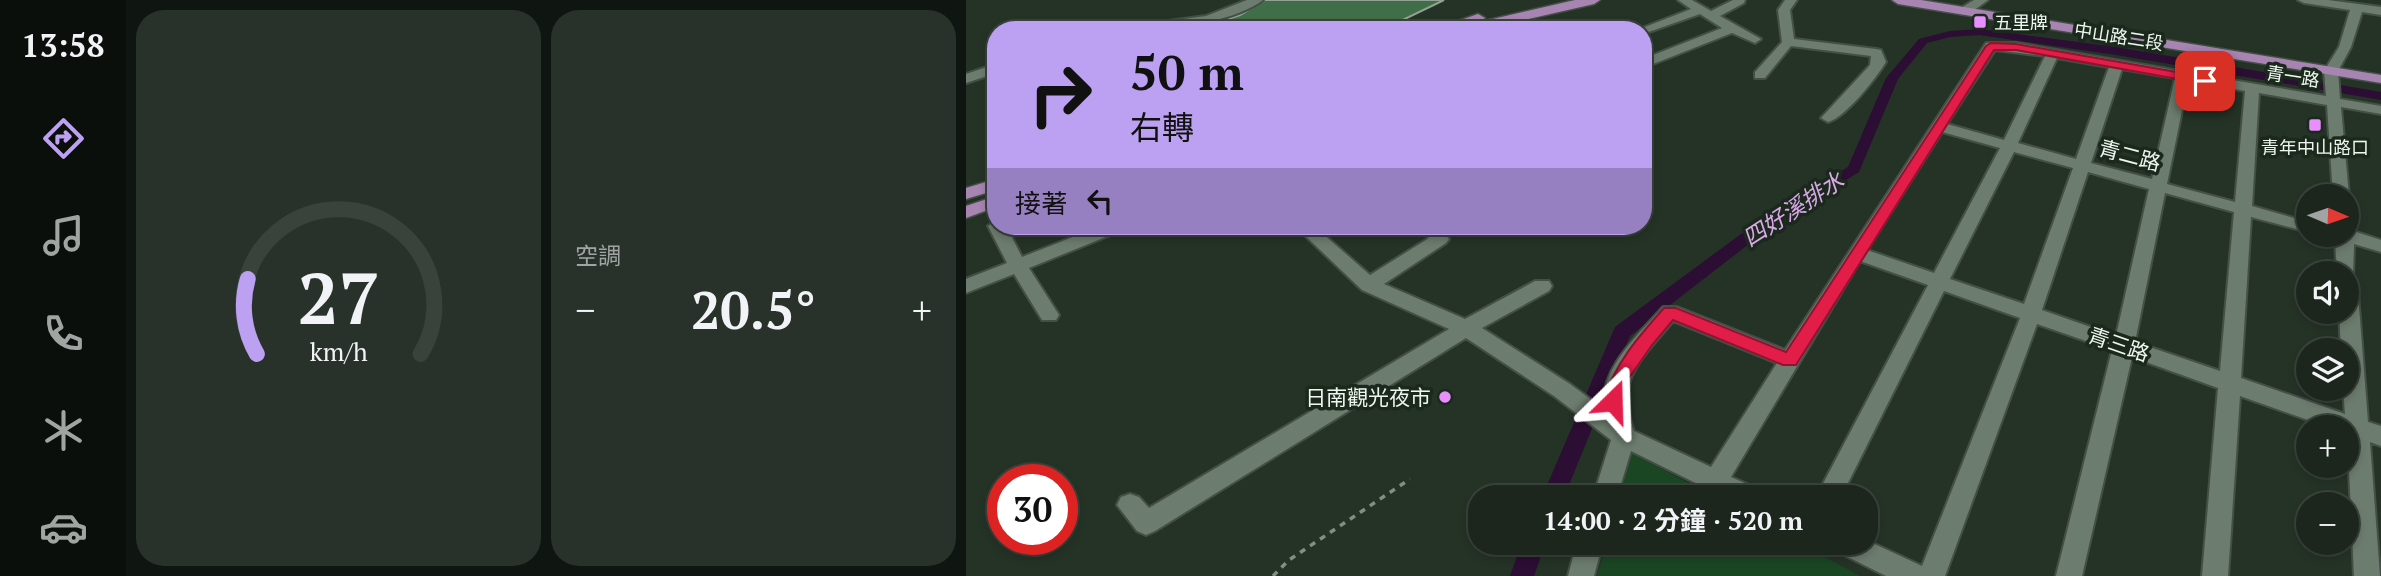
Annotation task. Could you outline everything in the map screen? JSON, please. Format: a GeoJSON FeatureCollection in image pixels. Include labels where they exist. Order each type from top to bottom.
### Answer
{"type":"FeatureCollection","features":[{"type":"Feature","properties":{"kind":"main road"},"geometry":{"type":"LineString","coordinates":[[1468,21],[1511,8],[1551,0]]}},
{"type":"Feature","properties":{"kind":"main road"},"geometry":{"type":"LineString","coordinates":[[1503,21],[1594,0]]}},
{"type":"Feature","properties":{"kind":"main road","name":"中山路二段"},"geometry":{"type":"LineString","coordinates":[[1898,0],[1973,5]]}},
{"type":"Feature","properties":{"kind":"main road","name":"中山路二段"},"geometry":{"type":"LineString","coordinates":[[1952,0],[2334,66],[2381,79]]}},
{"type":"Feature","properties":{"kind":"main road","name":"中山路二段"},"geometry":{"type":"LineString","coordinates":[[2334,66],[2381,69]]}},
{"type":"Feature","properties":{"kind":"main road"},"geometry":{"type":"LineString","coordinates":[[966,194],[987,187]]}},
{"type":"Feature","properties":{"kind":"main road"},"geometry":{"type":"LineString","coordinates":[[966,212],[987,204]]}},
{"type":"Feature","properties":{"kind":"street"},"geometry":{"type":"LineString","coordinates":[[1195,21],[1208,19],[1257,0]]}},
{"type":"Feature","properties":{"kind":"street"},"geometry":{"type":"LineString","coordinates":[[1684,0],[1732,29],[1755,39]]}},
{"type":"Feature","properties":{"kind":"street"},"geometry":{"type":"LineString","coordinates":[[1760,75],[1788,42],[1784,10],[1791,0]]}},
{"type":"Feature","properties":{"kind":"street"},"geometry":{"type":"LineString","coordinates":[[2304,0],[2381,11]]}},
{"type":"Feature","properties":{"kind":"street"},"geometry":{"type":"LineString","coordinates":[[1652,28],[1740,1]]}},
{"type":"Feature","properties":{"kind":"street"},"geometry":{"type":"LineString","coordinates":[[2340,184],[2333,101],[2334,66],[2357,7]]}},
{"type":"Feature","properties":{"kind":"street"},"geometry":{"type":"LineString","coordinates":[[1652,60],[1732,29]]}},
{"type":"Feature","properties":{"kind":"street"},"geometry":{"type":"LineString","coordinates":[[1788,42],[1877,53],[1879,62],[1876,67],[1852,97],[1828,118]]}},
{"type":"Feature","properties":{"kind":"street","name":"青一路"},"geometry":{"type":"LineString","coordinates":[[1940,127],[1991,46],[2016,47],[2381,110]]}},
{"type":"Feature","properties":{"kind":"street"},"geometry":{"type":"LineString","coordinates":[[1834,485],[2009,146],[2052,54]]}},
{"type":"Feature","properties":{"kind":"street"},"geometry":{"type":"LineString","coordinates":[[966,64],[987,69]]}},
{"type":"Feature","properties":{"kind":"street"},"geometry":{"type":"LineString","coordinates":[[1932,576],[2031,314],[2116,65]]}},
{"type":"Feature","properties":{"kind":"street"},"geometry":{"type":"LineString","coordinates":[[966,79],[987,71]]}},
{"type":"Feature","properties":{"kind":"street"},"geometry":{"type":"LineString","coordinates":[[2069,576],[2124,345],[2182,77]]}},
{"type":"Feature","properties":{"kind":"street"},"geometry":{"type":"LineString","coordinates":[[2215,576],[2252,89]]}},
{"type":"Feature","properties":{"kind":"street"},"geometry":{"type":"LineString","coordinates":[[1715,481],[1856,253],[1940,127]]}},
{"type":"Feature","properties":{"kind":"street","name":"青二路"},"geometry":{"type":"LineString","coordinates":[[1940,127],[2296,224]]}},
{"type":"Feature","properties":{"kind":"street"},"geometry":{"type":"LineString","coordinates":[[1001,235],[1049,315]]}},
{"type":"Feature","properties":{"kind":"street"},"geometry":{"type":"LineString","coordinates":[[966,286],[1095,235]]}},
{"type":"Feature","properties":{"kind":"street"},"geometry":{"type":"LineString","coordinates":[[1314,235],[1369,285],[1466,328],[1562,390],[1624,437],[1724,485]]}},
{"type":"Feature","properties":{"kind":"street"},"geometry":{"type":"LineString","coordinates":[[1369,285],[1440,239],[1436,235]]}},
{"type":"Feature","properties":{"kind":"street"},"geometry":{"type":"LineString","coordinates":[[2359,240],[2381,246]]}},
{"type":"Feature","properties":{"kind":"street","name":"青三路"},"geometry":{"type":"LineString","coordinates":[[1856,253],[2321,415]]}},
{"type":"Feature","properties":{"kind":"street"},"geometry":{"type":"LineString","coordinates":[[1130,505],[1146,523],[1466,328],[1542,286]]}},
{"type":"Feature","properties":{"kind":"street"},"geometry":{"type":"LineString","coordinates":[[1609,485],[1624,437],[1613,401],[1619,380],[1670,312],[1790,360]]}},
{"type":"Feature","properties":{"kind":"street"},"geometry":{"type":"LineString","coordinates":[[2350,324],[2355,415]]}},
{"type":"Feature","properties":{"kind":"street","name":"青三路"},"geometry":{"type":"LineString","coordinates":[[2359,429],[2381,436]]}},
{"type":"Feature","properties":{"kind":"street"},"geometry":{"type":"LineString","coordinates":[[2359,468],[2367,576]]}},
{"type":"Feature","properties":{"kind":"street"},"geometry":{"type":"LineString","coordinates":[[1581,576],[1587,555]]}},
{"type":"Feature","properties":{"kind":"street"},"geometry":{"type":"LineString","coordinates":[[1870,555],[1914,576]]}},
{"type":"Feature","properties":{"kind":"path"},"geometry":{"type":"LineString","coordinates":[[1273,576],[1289,559],[1410,479]]}},
{"type":"Feature","properties":{"kind":"green space"},"geometry":{"type":"Polygon","coordinates":[[[1632,453],[1692,485],[1623,485],[1632,453]]]}},
{"type":"Feature","properties":{"kind":"green space"},"geometry":{"type":"Polygon","coordinates":[[[1603,555],[1821,555],[1860,576],[1597,576],[1603,555]]]}},
{"type":"Feature","properties":{"kind":"building"},"geometry":{"type":"Polygon","coordinates":[[[1265,0],[1444,0],[1401,21],[1222,21],[1240,15],[1265,0]]]}},
{"type":"Feature","properties":{"kind":"waterway","name":"四好溪排水"},"geometry":{"type":"LineString","coordinates":[[1558,485],[1622,332],[1770,220],[1854,169],[1892,78],[1923,41],[1950,34],[1979,32],[2116,51],[2381,96]]}},
{"type":"Feature","properties":{"kind":"waterway","name":"四好溪排水"},"geometry":{"type":"LineString","coordinates":[[1522,576],[1529,555]]}},
{"type":"Feature","properties":{"kind":"place","name":"五里牌"},"geometry":{"type":"Point","coordinates":[1980,22]}},
{"type":"Feature","properties":{"kind":"place","name":"青年中山路口"},"geometry":{"type":"Point","coordinates":[2315,125]}},
{"type":"Feature","properties":{"kind":"place","name":"日南觀光夜市"},"geometry":{"type":"Point","coordinates":[1445,397]}},
{"type":"Feature","properties":{"kind":"route"},"geometry":{"type":"LineString","coordinates":[[1613,401],[1619,380],[1670,312],[1790,360],[1856,253],[1991,46],[2016,47],[2205,81]]}}]}
